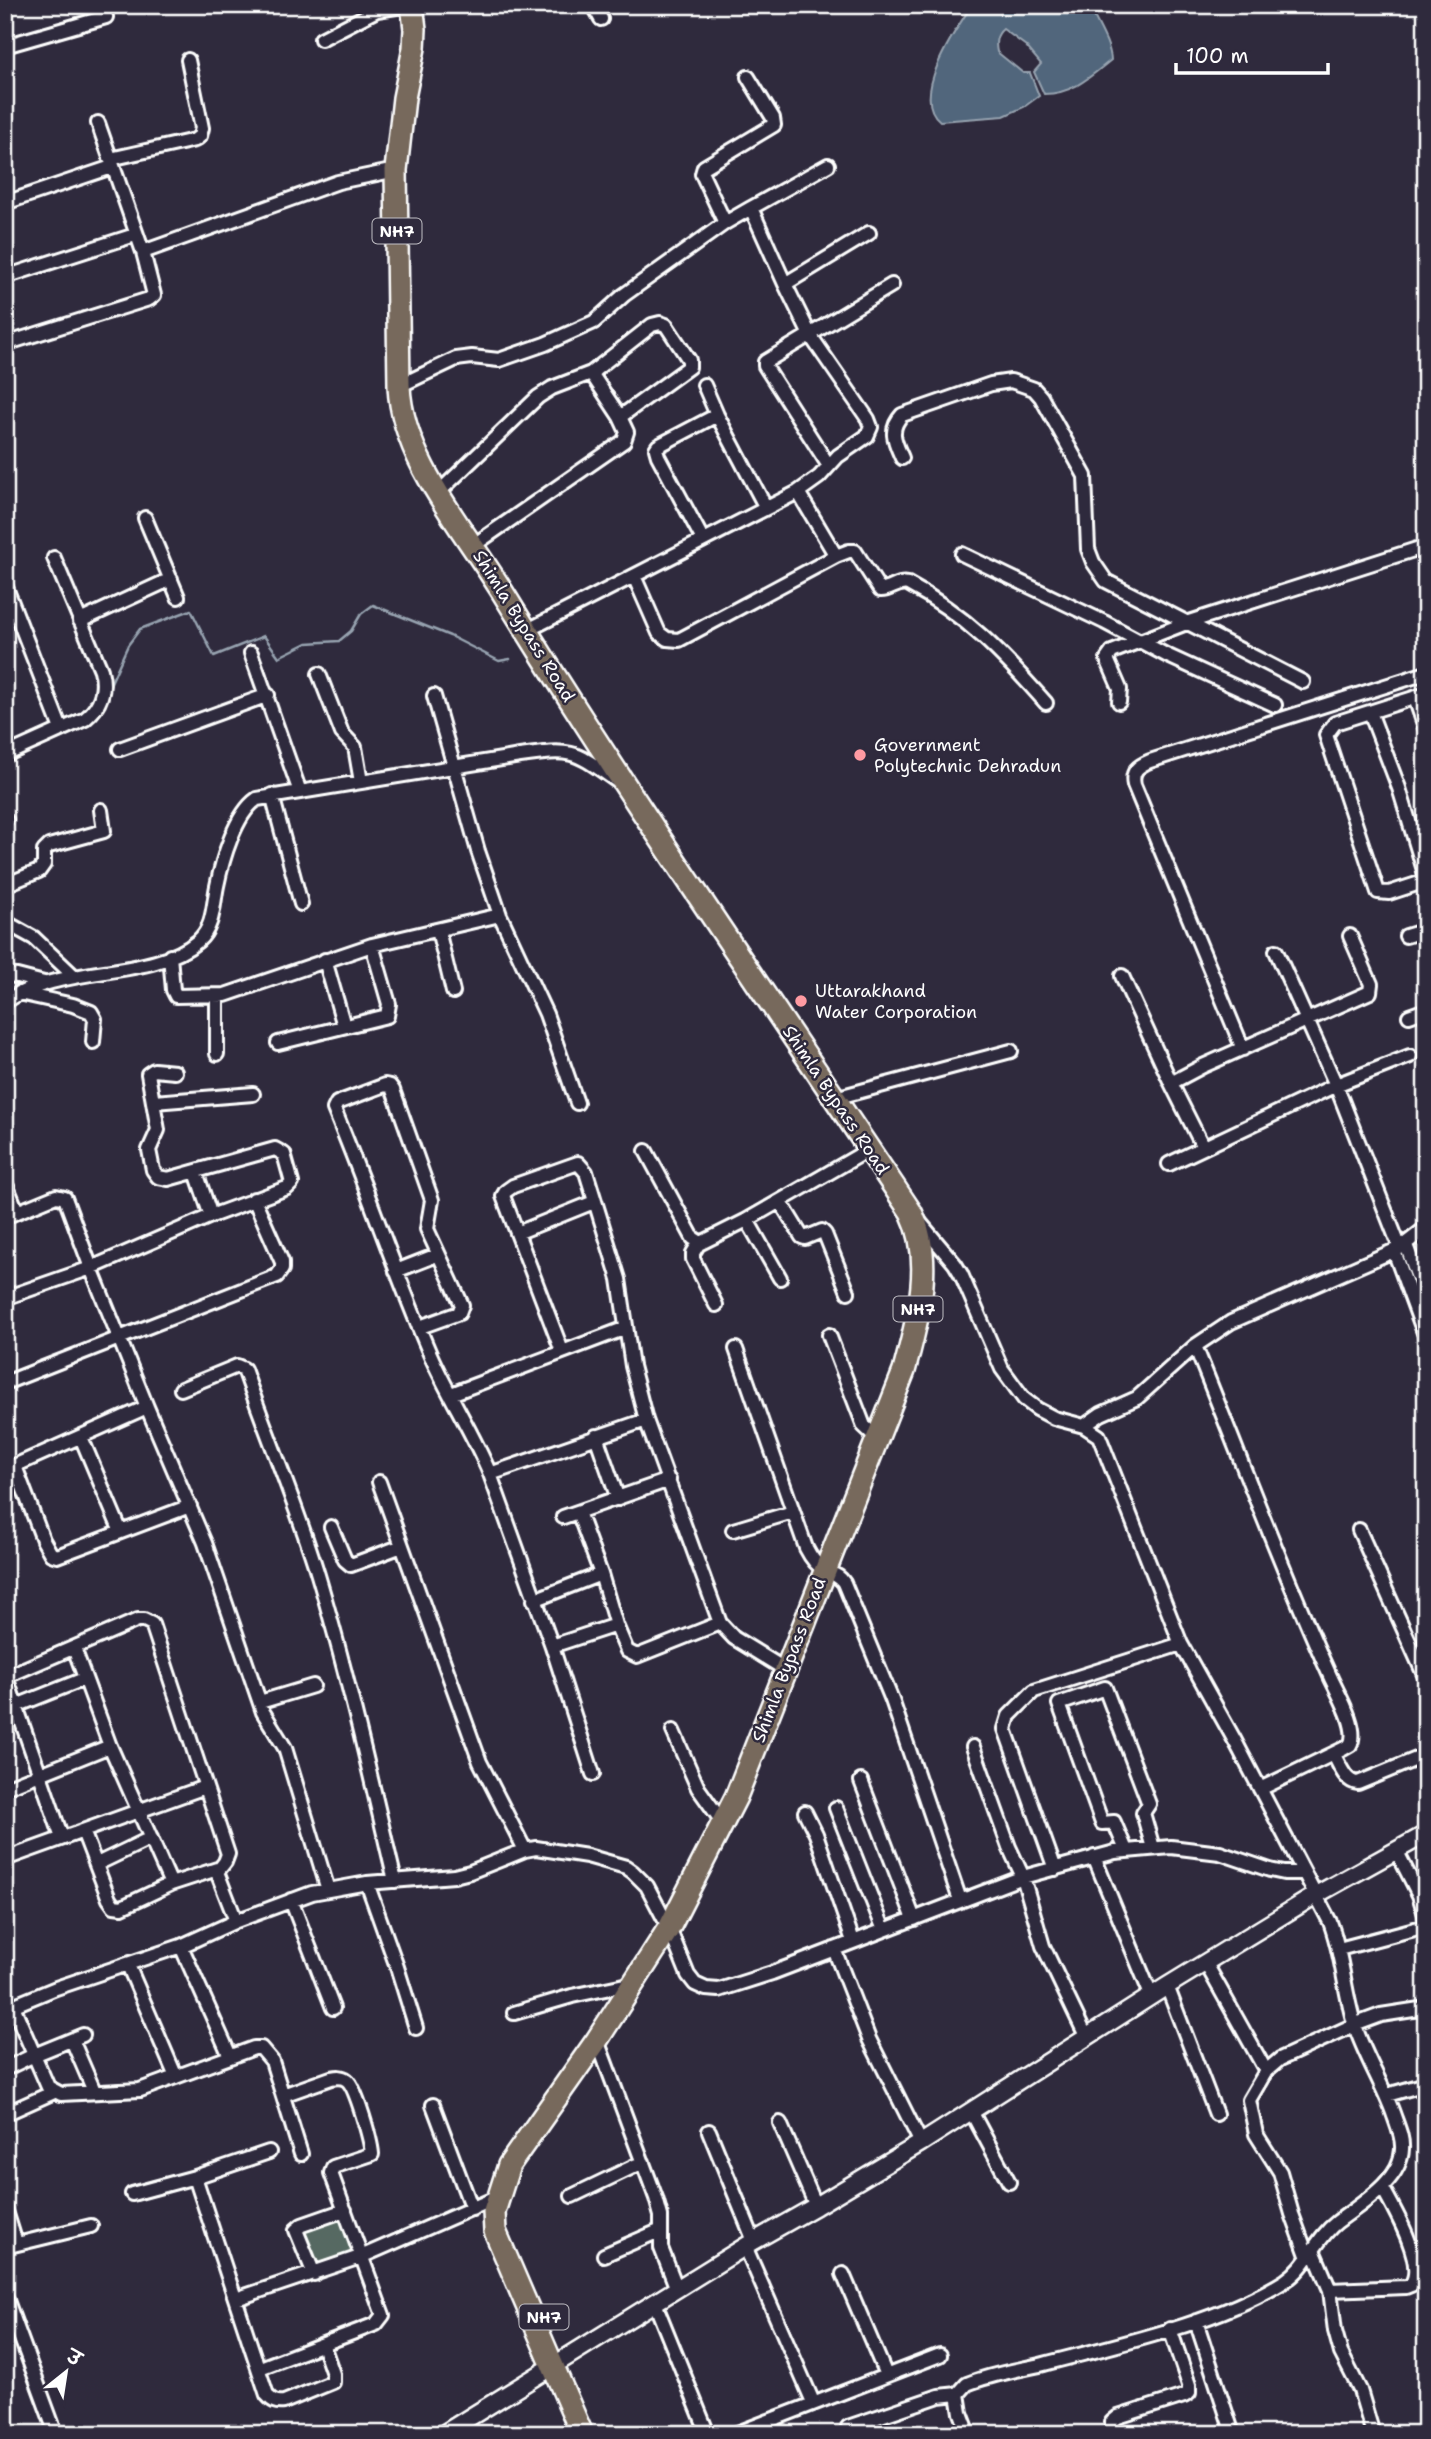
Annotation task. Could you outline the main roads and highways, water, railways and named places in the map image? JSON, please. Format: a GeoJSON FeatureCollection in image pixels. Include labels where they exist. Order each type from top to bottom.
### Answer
{"type":"FeatureCollection","features":[{"type":"Feature","properties":{"kind":"highway","name":"Shimla Bypass Road"},"geometry":{"type":"LineString","coordinates":[[411,5],[415,29],[414,48],[404,99],[396,170],[399,386],[400,403],[421,461],[438,494],[474,545],[627,788],[911,1212],[916,1222],[922,1252],[922,1284],[914,1336],[904,1371],[736,1797],[669,1928],[597,2040],[509,2165],[498,2197],[557,2364]]}},
{"type":"Feature","properties":{"kind":"highway","name":"NH7"},"geometry":{"type":"LineString","coordinates":[[557,2364],[582,2434]]}},
{"type":"Feature","properties":{"kind":"highway","name":"NH7"},"geometry":{"type":"LineString","coordinates":[[557,2364],[595,2434]]}},
{"type":"Feature","properties":{"kind":"water"},"geometry":{"type":"Polygon","coordinates":[[[972,5],[1089,5],[1105,39],[1111,60],[1072,88],[1044,94],[1034,72],[1041,64],[1026,46],[1003,29],[997,39],[997,52],[1023,73],[1030,73],[1039,96],[1024,107],[1004,116],[940,121],[932,110],[932,80],[947,46],[972,5]]]}},
{"type":"Feature","properties":{"kind":"waterway"},"geometry":{"type":"LineString","coordinates":[[109,687],[128,645],[140,629],[191,610],[214,656],[264,636],[279,657],[307,643],[339,641],[351,631],[361,614],[373,605],[450,636],[499,661],[510,659]]}},
{"type":"Feature","properties":{"kind":"waterway"},"geometry":{"type":"LineString","coordinates":[[5,746],[18,743]]}},
{"type":"Feature","properties":{"kind":"place","name":"Government Polytechnic Dehradun"},"geometry":{"type":"Point","coordinates":[860,755]}},
{"type":"Feature","properties":{"kind":"place","name":"Uttarakhand Water Corporation"},"geometry":{"type":"Point","coordinates":[801,1001]}}]}
